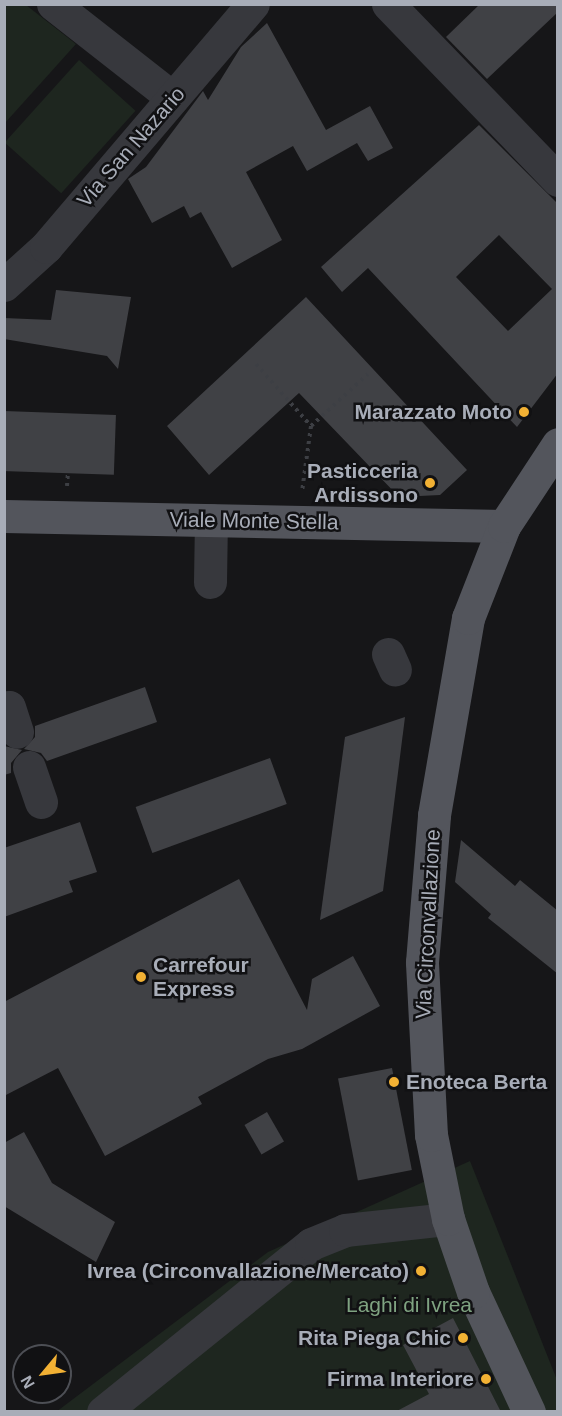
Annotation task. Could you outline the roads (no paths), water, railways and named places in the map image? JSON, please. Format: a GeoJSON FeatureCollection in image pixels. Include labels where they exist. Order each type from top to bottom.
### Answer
{"type":"FeatureCollection","features":[{"type":"Feature","properties":{"kind":"main road","name":"Via Circonvallazione"},"geometry":{"type":"LineString","coordinates":[[529,1412],[473,1292],[448,1219],[425,1076],[426,888],[468,618],[504,526],[558,444]]}},
{"type":"Feature","properties":{"kind":"main road","name":"Viale Monte Stella"},"geometry":{"type":"LineString","coordinates":[[4,516],[504,526]]}},
{"type":"Feature","properties":{"kind":"street"},"geometry":{"type":"LineString","coordinates":[[52,4],[173,98]]}},
{"type":"Feature","properties":{"kind":"street","name":"Via San Nazario"},"geometry":{"type":"LineString","coordinates":[[4,285],[46,247],[253,4]]}},
{"type":"Feature","properties":{"kind":"street"},"geometry":{"type":"LineString","coordinates":[[388,4],[558,180]]}},
{"type":"Feature","properties":{"kind":"street"},"geometry":{"type":"LineString","coordinates":[[210,582],[211,520]]}},
{"type":"Feature","properties":{"kind":"street"},"geometry":{"type":"LineString","coordinates":[[29,766],[41,802]]}},
{"type":"Feature","properties":{"kind":"street"},"geometry":{"type":"LineString","coordinates":[[103,1412],[311,1244],[345,1230],[448,1219]]}},
{"type":"Feature","properties":{"kind":"place","name":"Marazzato Moto"},"geometry":{"type":"Point","coordinates":[524,412]}},
{"type":"Feature","properties":{"kind":"place","name":"Pasticceria Ardissono"},"geometry":{"type":"Point","coordinates":[430,483]}},
{"type":"Feature","properties":{"kind":"place","name":"Carrefour Express"},"geometry":{"type":"Point","coordinates":[141,977]}},
{"type":"Feature","properties":{"kind":"place","name":"Enoteca Berta"},"geometry":{"type":"Point","coordinates":[394,1082]}},
{"type":"Feature","properties":{"kind":"place","name":"Ivrea (Circonvallazione/Mercato)"},"geometry":{"type":"Point","coordinates":[421,1271]}},
{"type":"Feature","properties":{"kind":"place","name":"Rita Piega Chic"},"geometry":{"type":"Point","coordinates":[463,1338]}},
{"type":"Feature","properties":{"kind":"place","name":"Firma Interiore"},"geometry":{"type":"Point","coordinates":[486,1379]}},
{"type":"Feature","properties":{"kind":"park label","name":"Laghi di Ivrea"},"geometry":{"type":"Point","coordinates":[409,1305]}}]}
